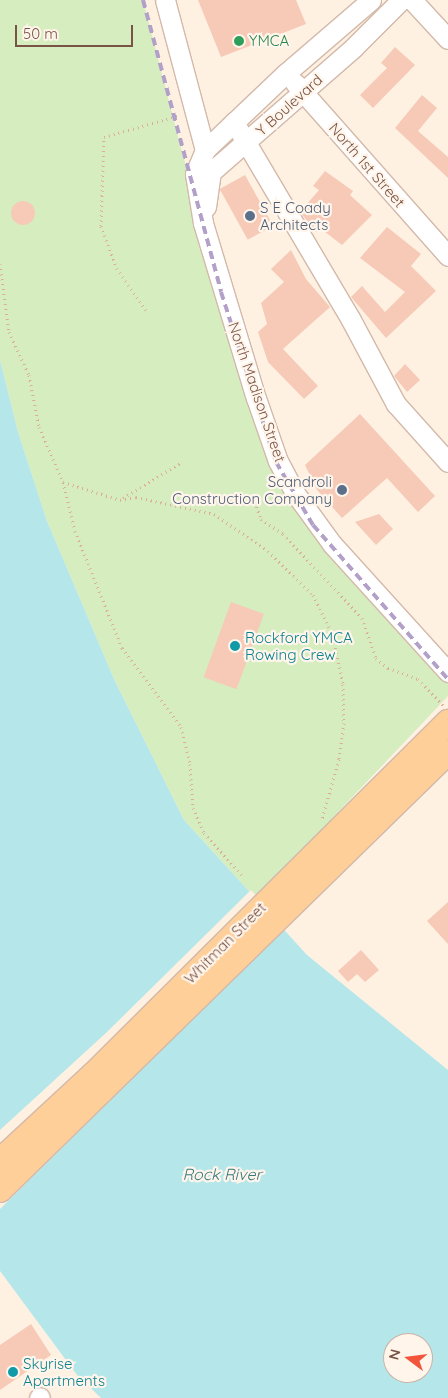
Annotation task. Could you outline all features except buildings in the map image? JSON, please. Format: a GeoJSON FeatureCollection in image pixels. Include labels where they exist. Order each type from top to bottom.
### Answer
{"type":"FeatureCollection","features":[{"type":"Feature","properties":{"kind":"main road","name":"Whitman Street"},"geometry":{"type":"LineString","coordinates":[[0,1161],[93,1075],[341,828],[440,750],[448,722]]}},
{"type":"Feature","properties":{"kind":"main road","name":"Whitman Street"},"geometry":{"type":"LineString","coordinates":[[0,1190],[341,828]]}},
{"type":"Feature","properties":{"kind":"street"},"geometry":{"type":"LineString","coordinates":[[165,0],[193,112],[205,150]]}},
{"type":"Feature","properties":{"kind":"street","name":"Y Boulevard"},"geometry":{"type":"LineString","coordinates":[[205,150],[286,73],[371,0]]}},
{"type":"Feature","properties":{"kind":"street","name":"Y Boulevard"},"geometry":{"type":"LineString","coordinates":[[203,222],[211,172],[303,92],[401,0]]}},
{"type":"Feature","properties":{"kind":"street"},"geometry":{"type":"LineString","coordinates":[[412,0],[448,39]]}},
{"type":"Feature","properties":{"kind":"street","name":"North 1st Street"},"geometry":{"type":"LineString","coordinates":[[286,73],[448,256]]}},
{"type":"Feature","properties":{"kind":"street"},"geometry":{"type":"LineString","coordinates":[[234,122],[350,318],[396,404],[448,462]]}},
{"type":"Feature","properties":{"kind":"street","name":"North Madison Street"},"geometry":{"type":"LineString","coordinates":[[205,150],[195,174],[203,222],[263,420],[295,492],[326,537],[448,672]]}},
{"type":"Feature","properties":{"kind":"path"},"geometry":{"type":"LineString","coordinates":[[146,310],[117,269],[101,226],[104,137],[193,112]]}},
{"type":"Feature","properties":{"kind":"path"},"geometry":{"type":"LineString","coordinates":[[0,264],[9,332],[29,375],[39,428],[63,482],[75,531],[122,648],[181,727],[190,764],[192,808],[204,833],[244,877]]}},
{"type":"Feature","properties":{"kind":"path"},"geometry":{"type":"LineString","coordinates":[[120,500],[182,462]]}},
{"type":"Feature","properties":{"kind":"path"},"geometry":{"type":"LineString","coordinates":[[63,482],[120,500],[136,497],[214,514],[268,551],[313,596],[332,633],[343,684],[344,723],[341,828]]}},
{"type":"Feature","properties":{"kind":"path"},"geometry":{"type":"LineString","coordinates":[[253,496],[261,519],[283,534],[362,618],[376,658],[388,668],[418,679],[448,710]]}},
{"type":"Feature","properties":{"kind":"green space"},"geometry":{"type":"Polygon","coordinates":[[[0,0],[143,0],[183,156],[276,462],[448,679],[448,696],[256,899],[184,820],[114,679],[47,521],[18,432],[0,360],[0,0]]]}},
{"type":"Feature","properties":{"kind":"water","name":"Rock River"},"geometry":{"type":"Polygon","coordinates":[[[0,360],[18,432],[47,521],[114,679],[184,820],[307,955],[448,1070],[448,1398],[101,1398],[77,1375],[0,1271],[0,360]]]}},
{"type":"Feature","properties":{"kind":"pier"},"geometry":{"type":"Polygon","coordinates":[[[251,890],[285,928],[0,1209],[0,1130],[107,1032],[251,890]]]}},
{"type":"Feature","properties":{"kind":"railway"},"geometry":{"type":"LineString","coordinates":[[143,0],[221,292],[276,462],[313,525],[448,679]]}},
{"type":"Feature","properties":{"kind":"place","name":"YMCA"},"geometry":{"type":"Point","coordinates":[239,41]}},
{"type":"Feature","properties":{"kind":"place","name":"S E Coady Architects"},"geometry":{"type":"Point","coordinates":[250,216]}},
{"type":"Feature","properties":{"kind":"place","name":"Scandroli Construction Company"},"geometry":{"type":"Point","coordinates":[342,490]}},
{"type":"Feature","properties":{"kind":"place","name":"Rockford YMCA Rowing Crew"},"geometry":{"type":"Point","coordinates":[235,646]}},
{"type":"Feature","properties":{"kind":"place","name":"Skyrise Apartments"},"geometry":{"type":"Point","coordinates":[13,1372]}}]}
